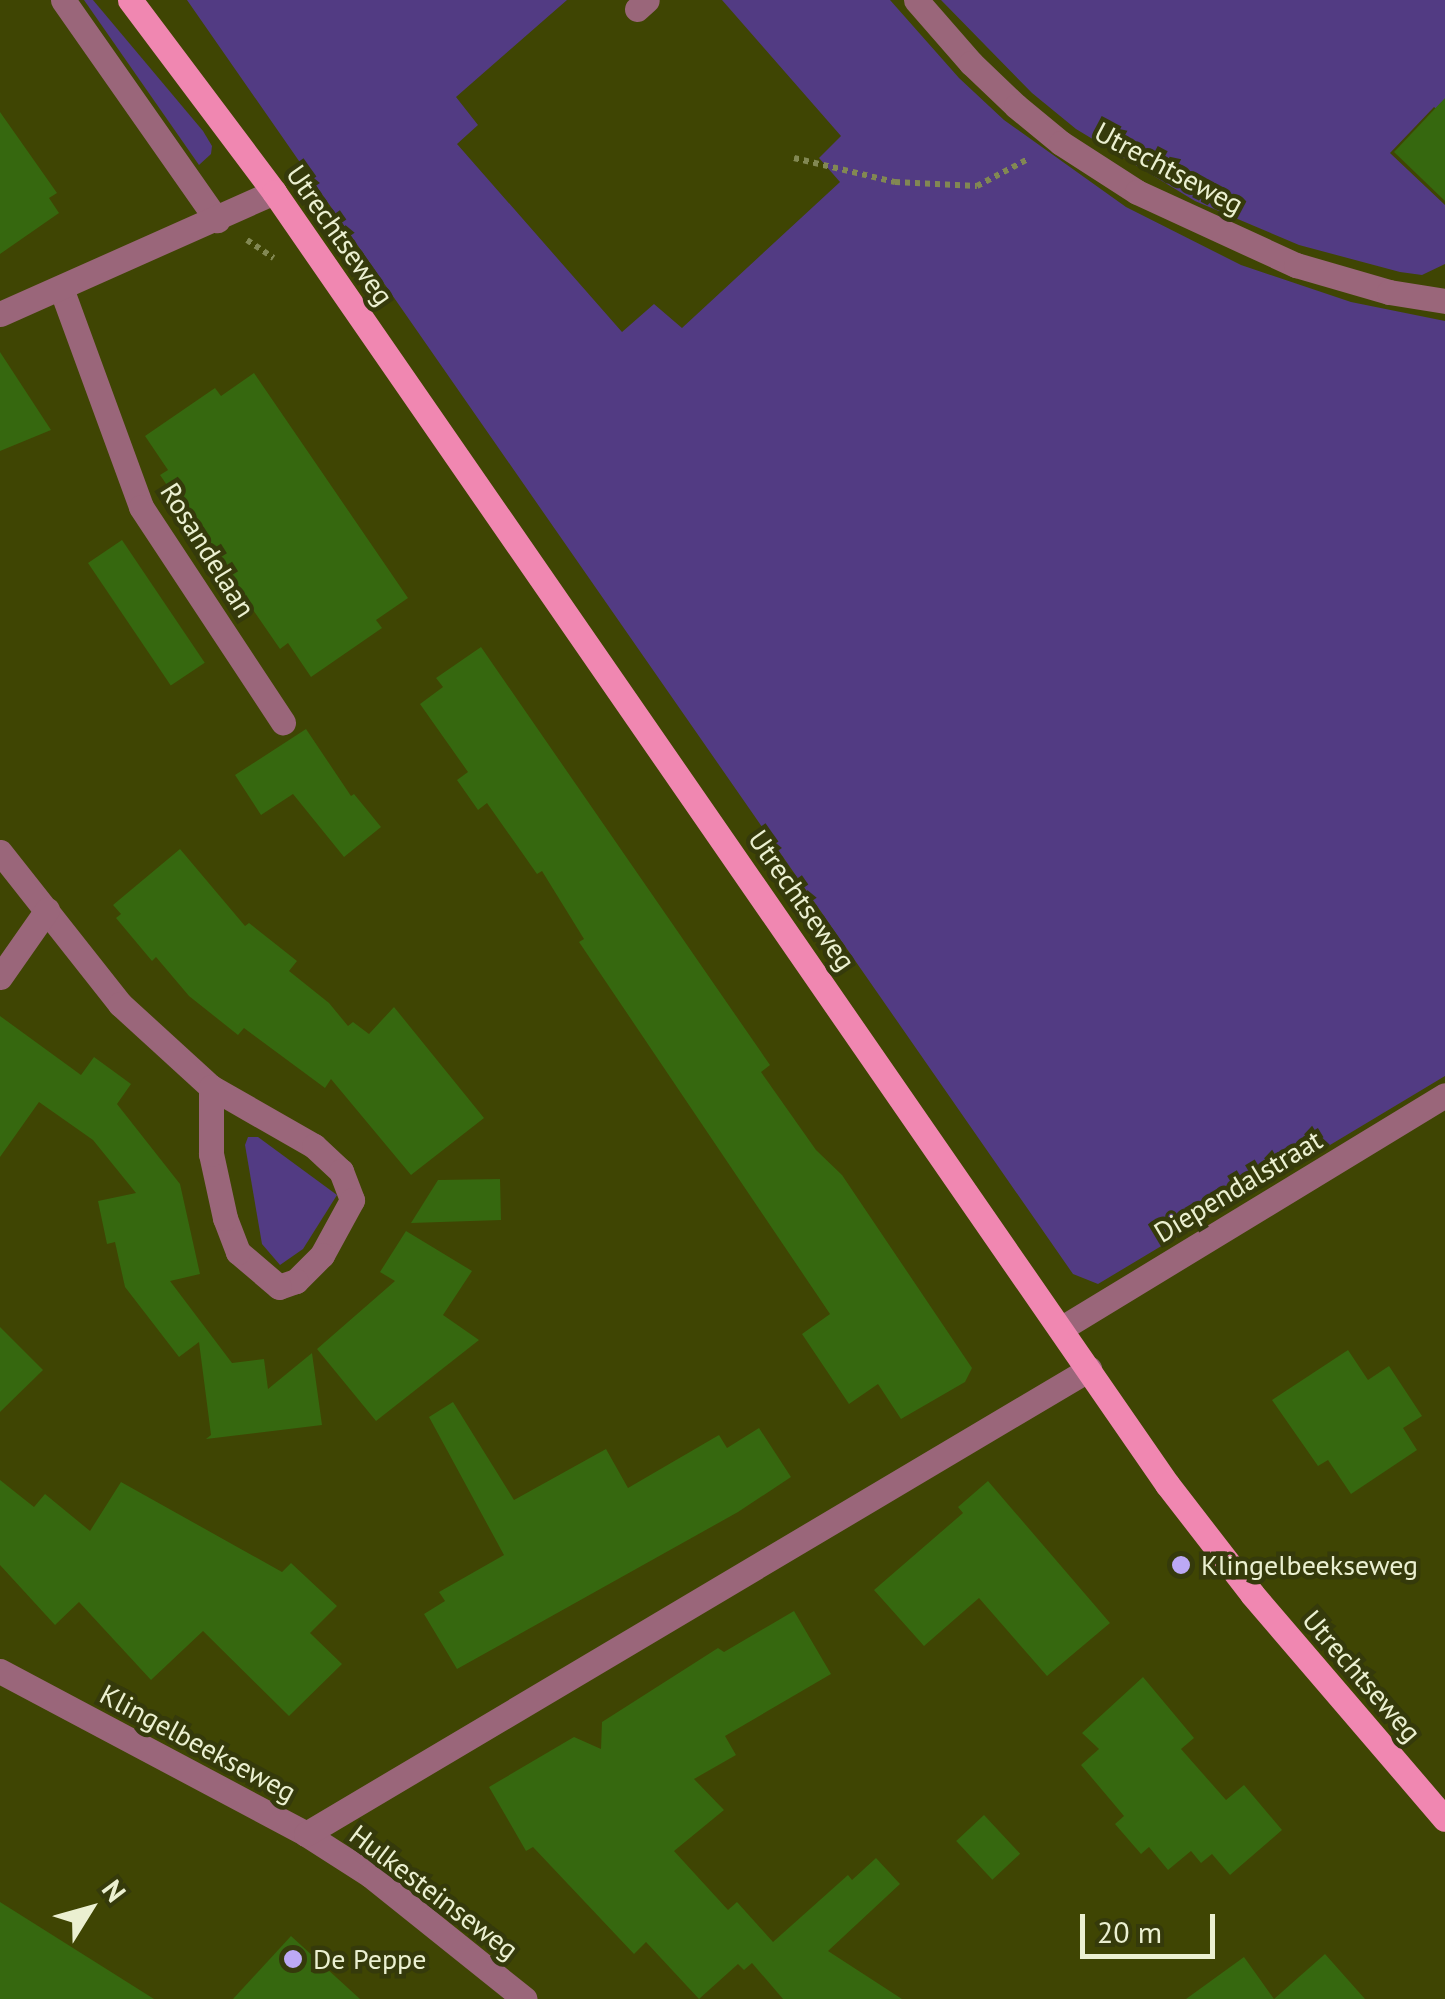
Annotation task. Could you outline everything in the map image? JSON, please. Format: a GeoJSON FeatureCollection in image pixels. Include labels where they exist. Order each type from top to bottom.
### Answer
{"type":"FeatureCollection","features":[{"type":"Feature","properties":{"kind":"main road","name":"Utrechtseweg"},"geometry":{"type":"LineString","coordinates":[[130,0],[274,192],[1167,1484],[1252,1594],[1445,1819]]}},
{"type":"Feature","properties":{"kind":"street"},"geometry":{"type":"LineString","coordinates":[[63,0],[217,220]]}},
{"type":"Feature","properties":{"kind":"street","name":"Utrechtseweg"},"geometry":{"type":"LineString","coordinates":[[916,0],[971,63],[1061,143],[1138,192],[1296,265],[1388,292],[1445,300]]}},
{"type":"Feature","properties":{"kind":"street"},"geometry":{"type":"LineString","coordinates":[[0,314],[274,192]]}},
{"type":"Feature","properties":{"kind":"street","name":"Rosandelaan"},"geometry":{"type":"LineString","coordinates":[[61,288],[141,507],[283,722]]}},
{"type":"Feature","properties":{"kind":"street"},"geometry":{"type":"LineString","coordinates":[[0,852],[120,1004],[210,1087],[314,1146],[340,1171],[352,1200],[322,1255],[296,1281],[279,1288],[238,1252],[225,1218],[211,1154],[210,1087]]}},
{"type":"Feature","properties":{"kind":"street"},"geometry":{"type":"LineString","coordinates":[[0,977],[47,910]]}},
{"type":"Feature","properties":{"kind":"street","name":"Diependalstraat"},"geometry":{"type":"LineString","coordinates":[[1062,1328],[1445,1095]]}},
{"type":"Feature","properties":{"kind":"street","name":"Klingelbeekseweg"},"geometry":{"type":"LineString","coordinates":[[0,1670],[306,1834],[1089,1369]]}},
{"type":"Feature","properties":{"kind":"street","name":"Hulkesteinseweg"},"geometry":{"type":"LineString","coordinates":[[306,1834],[370,1875],[525,1999]]}},
{"type":"Feature","properties":{"kind":"path"},"geometry":{"type":"LineString","coordinates":[[794,158],[895,182],[976,186],[1061,143]]}},
{"type":"Feature","properties":{"kind":"shaded area"},"geometry":{"type":"Polygon","coordinates":[[[84,0],[93,0],[203,131],[212,146],[211,154],[199,165],[84,0]]]}},
{"type":"Feature","properties":{"kind":"shaded area"},"geometry":{"type":"Polygon","coordinates":[[[187,0],[567,0],[456,97],[478,125],[457,144],[622,332],[654,304],[682,328],[840,182],[819,158],[841,136],[722,0],[890,0],[959,78],[1004,120],[1126,207],[1241,265],[1351,302],[1445,321],[1445,1076],[1098,1284],[1073,1274],[187,0]]]}},
{"type":"Feature","properties":{"kind":"shaded area"},"geometry":{"type":"Polygon","coordinates":[[[941,0],[1445,0],[1445,116],[1434,107],[1390,153],[1445,205],[1445,264],[1422,275],[1400,272],[1299,245],[1195,201],[1076,129],[1032,93],[941,0]]]}},
{"type":"Feature","properties":{"kind":"shaded area"},"geometry":{"type":"Polygon","coordinates":[[[248,1137],[258,1137],[337,1195],[303,1249],[280,1265],[262,1244],[245,1145],[248,1137]]]}},
{"type":"Feature","properties":{"kind":"building"},"geometry":{"type":"Polygon","coordinates":[[[1445,98],[1445,201],[1394,152],[1445,98]]]}},
{"type":"Feature","properties":{"kind":"building"},"geometry":{"type":"Polygon","coordinates":[[[0,112],[57,193],[49,198],[59,213],[0,254],[0,112]]]}},
{"type":"Feature","properties":{"kind":"building"},"geometry":{"type":"Polygon","coordinates":[[[0,352],[51,430],[0,451],[0,352]]]}},
{"type":"Feature","properties":{"kind":"building"},"geometry":{"type":"Polygon","coordinates":[[[254,373],[408,598],[376,620],[382,628],[311,677],[288,643],[280,649],[160,475],[168,470],[145,436],[215,388],[221,396],[254,373]]]}},
{"type":"Feature","properties":{"kind":"building"},"geometry":{"type":"Polygon","coordinates":[[[122,540],[205,663],[171,686],[88,563],[122,540]]]}},
{"type":"Feature","properties":{"kind":"building"},"geometry":{"type":"Polygon","coordinates":[[[481,647],[770,1065],[761,1072],[816,1150],[842,1175],[972,1368],[965,1382],[901,1419],[878,1384],[849,1404],[802,1334],[830,1314],[579,942],[584,939],[542,871],[537,874],[487,803],[478,810],[457,780],[468,772],[420,704],[443,687],[436,678],[481,647]]]}},
{"type":"Feature","properties":{"kind":"building"},"geometry":{"type":"Polygon","coordinates":[[[306,729],[351,796],[354,794],[381,827],[344,857],[293,794],[261,815],[235,775],[306,729]]]}},
{"type":"Feature","properties":{"kind":"building"},"geometry":{"type":"Polygon","coordinates":[[[180,849],[245,926],[249,923],[297,961],[289,971],[329,1003],[348,1026],[353,1022],[369,1034],[394,1007],[484,1118],[411,1175],[331,1079],[325,1088],[244,1028],[238,1035],[189,996],[156,957],[152,961],[116,918],[121,914],[113,905],[180,849]]]}},
{"type":"Feature","properties":{"kind":"building"},"geometry":{"type":"Polygon","coordinates":[[[0,1016],[81,1075],[94,1057],[131,1084],[117,1104],[180,1184],[200,1274],[170,1281],[232,1363],[264,1359],[268,1389],[312,1353],[322,1425],[206,1439],[211,1435],[199,1342],[179,1357],[125,1287],[115,1242],[107,1244],[98,1201],[136,1193],[93,1140],[39,1102],[0,1157],[0,1016]]]}},
{"type":"Feature","properties":{"kind":"building"},"geometry":{"type":"Polygon","coordinates":[[[500,1179],[501,1220],[411,1223],[438,1180],[500,1179]]]}},
{"type":"Feature","properties":{"kind":"building"},"geometry":{"type":"Polygon","coordinates":[[[406,1231],[472,1271],[443,1315],[479,1340],[376,1421],[317,1349],[395,1281],[380,1272],[406,1231]]]}},
{"type":"Feature","properties":{"kind":"building"},"geometry":{"type":"Polygon","coordinates":[[[0,1327],[43,1370],[0,1412],[0,1327]]]}},
{"type":"Feature","properties":{"kind":"building"},"geometry":{"type":"Polygon","coordinates":[[[1348,1350],[1368,1380],[1389,1366],[1422,1416],[1403,1428],[1417,1450],[1351,1494],[1328,1460],[1318,1466],[1272,1400],[1348,1350]]]}},
{"type":"Feature","properties":{"kind":"building"},"geometry":{"type":"Polygon","coordinates":[[[453,1402],[514,1500],[606,1449],[628,1488],[719,1435],[727,1448],[759,1428],[791,1477],[738,1512],[457,1669],[424,1614],[445,1601],[439,1592],[504,1555],[429,1417],[453,1402]]]}},
{"type":"Feature","properties":{"kind":"building"},"geometry":{"type":"Polygon","coordinates":[[[0,1480],[34,1507],[45,1494],[90,1531],[121,1482],[282,1572],[291,1563],[337,1606],[310,1633],[342,1664],[289,1716],[203,1631],[151,1680],[79,1602],[55,1625],[0,1565],[0,1480]]]}},
{"type":"Feature","properties":{"kind":"building"},"geometry":{"type":"Polygon","coordinates":[[[988,1481],[1110,1623],[1047,1676],[979,1598],[924,1646],[874,1590],[963,1513],[958,1507],[988,1481]]]}},
{"type":"Feature","properties":{"kind":"building"},"geometry":{"type":"Polygon","coordinates":[[[794,1611],[831,1674],[725,1736],[736,1755],[694,1779],[724,1810],[674,1851],[728,1910],[737,1902],[773,1942],[848,1875],[852,1880],[876,1858],[900,1884],[828,1951],[902,1999],[783,1999],[752,1963],[744,1970],[738,1964],[699,1999],[646,1942],[634,1954],[533,1847],[526,1851],[489,1787],[574,1737],[601,1749],[602,1722],[718,1648],[724,1652],[794,1611]]]}},
{"type":"Feature","properties":{"kind":"building"},"geometry":{"type":"Polygon","coordinates":[[[1143,1677],[1194,1738],[1181,1749],[1226,1800],[1244,1785],[1282,1830],[1230,1875],[1212,1854],[1201,1863],[1191,1851],[1168,1870],[1149,1847],[1141,1854],[1115,1824],[1124,1816],[1081,1765],[1099,1749],[1082,1733],[1143,1677]]]}},
{"type":"Feature","properties":{"kind":"building"},"geometry":{"type":"Polygon","coordinates":[[[984,1815],[1020,1854],[992,1880],[956,1841],[984,1815]]]}},
{"type":"Feature","properties":{"kind":"building"},"geometry":{"type":"Polygon","coordinates":[[[0,1902],[154,1999],[0,1999],[0,1902]]]}},
{"type":"Feature","properties":{"kind":"building","name":"De Peppe"},"geometry":{"type":"Polygon","coordinates":[[[291,1936],[360,1999],[233,1999],[291,1936]]]}},
{"type":"Feature","properties":{"kind":"building"},"geometry":{"type":"Polygon","coordinates":[[[1325,1954],[1365,1999],[1274,1999],[1325,1954]]]}},
{"type":"Feature","properties":{"kind":"building"},"geometry":{"type":"Polygon","coordinates":[[[1244,1957],[1274,1999],[1186,1999],[1244,1957]]]}},
{"type":"Feature","properties":{"kind":"place","name":"Klingelbeekseweg"},"geometry":{"type":"Point","coordinates":[1181,1565]}},
{"type":"Feature","properties":{"kind":"place","name":"De Peppe"},"geometry":{"type":"Point","coordinates":[293,1959]}}]}
